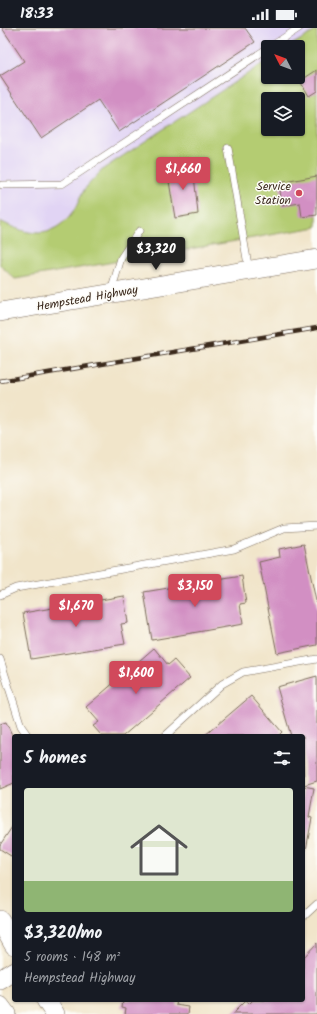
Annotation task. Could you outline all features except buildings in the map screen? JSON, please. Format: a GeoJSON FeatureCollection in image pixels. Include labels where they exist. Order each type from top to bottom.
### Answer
{"type":"FeatureCollection","features":[{"type":"Feature","properties":{"kind":"street","name":"Hempstead Highway"},"geometry":{"type":"LineString","coordinates":[[0,312],[317,259]]}},
{"type":"Feature","properties":{"kind":"street"},"geometry":{"type":"LineString","coordinates":[[0,920],[12,941]]}},
{"type":"Feature","properties":{"kind":"street"},"geometry":{"type":"LineString","coordinates":[[0,980],[12,972]]}},
{"type":"Feature","properties":{"kind":"street"},"geometry":{"type":"LineString","coordinates":[[47,1002],[55,1014]]}},
{"type":"Feature","properties":{"kind":"street"},"geometry":{"type":"LineString","coordinates":[[0,1006],[6,1014]]}},
{"type":"Feature","properties":{"kind":"lane"},"geometry":{"type":"LineString","coordinates":[[281,40],[299,28]]}},
{"type":"Feature","properties":{"kind":"lane"},"geometry":{"type":"LineString","coordinates":[[0,185],[62,184],[261,53]]}},
{"type":"Feature","properties":{"kind":"lane"},"geometry":{"type":"LineString","coordinates":[[228,148],[249,271]]}},
{"type":"Feature","properties":{"kind":"lane"},"geometry":{"type":"LineString","coordinates":[[110,294],[121,258],[140,230]]}},
{"type":"Feature","properties":{"kind":"lane"},"geometry":{"type":"LineString","coordinates":[[0,595],[16,588],[234,549],[284,528],[317,526]]}},
{"type":"Feature","properties":{"kind":"lane"},"geometry":{"type":"LineString","coordinates":[[0,659],[22,726],[27,734]]}},
{"type":"Feature","properties":{"kind":"lane"},"geometry":{"type":"LineString","coordinates":[[167,734],[222,684],[243,672],[317,659]]}},
{"type":"Feature","properties":{"kind":"lane"},"geometry":{"type":"LineString","coordinates":[[305,915],[317,904]]}},
{"type":"Feature","properties":{"kind":"shaded area"},"geometry":{"type":"Polygon","coordinates":[[[0,28],[317,28],[317,30],[300,40],[261,40],[261,65],[103,169],[84,190],[73,212],[54,230],[36,234],[24,232],[0,221],[0,28]]]}},
{"type":"Feature","properties":{"kind":"green space"},"geometry":{"type":"Polygon","coordinates":[[[317,30],[317,227],[15,279],[0,265],[0,221],[20,230],[30,232],[48,232],[57,228],[65,222],[73,212],[84,190],[103,169],[261,65],[261,84],[305,84],[305,40],[300,40],[317,30]]]}},
{"type":"Feature","properties":{"kind":"railway"},"geometry":{"type":"LineString","coordinates":[[0,381],[317,328]]}},
{"type":"Feature","properties":{"kind":"place","name":"Service Station"},"geometry":{"type":"Point","coordinates":[299,193]}}]}
